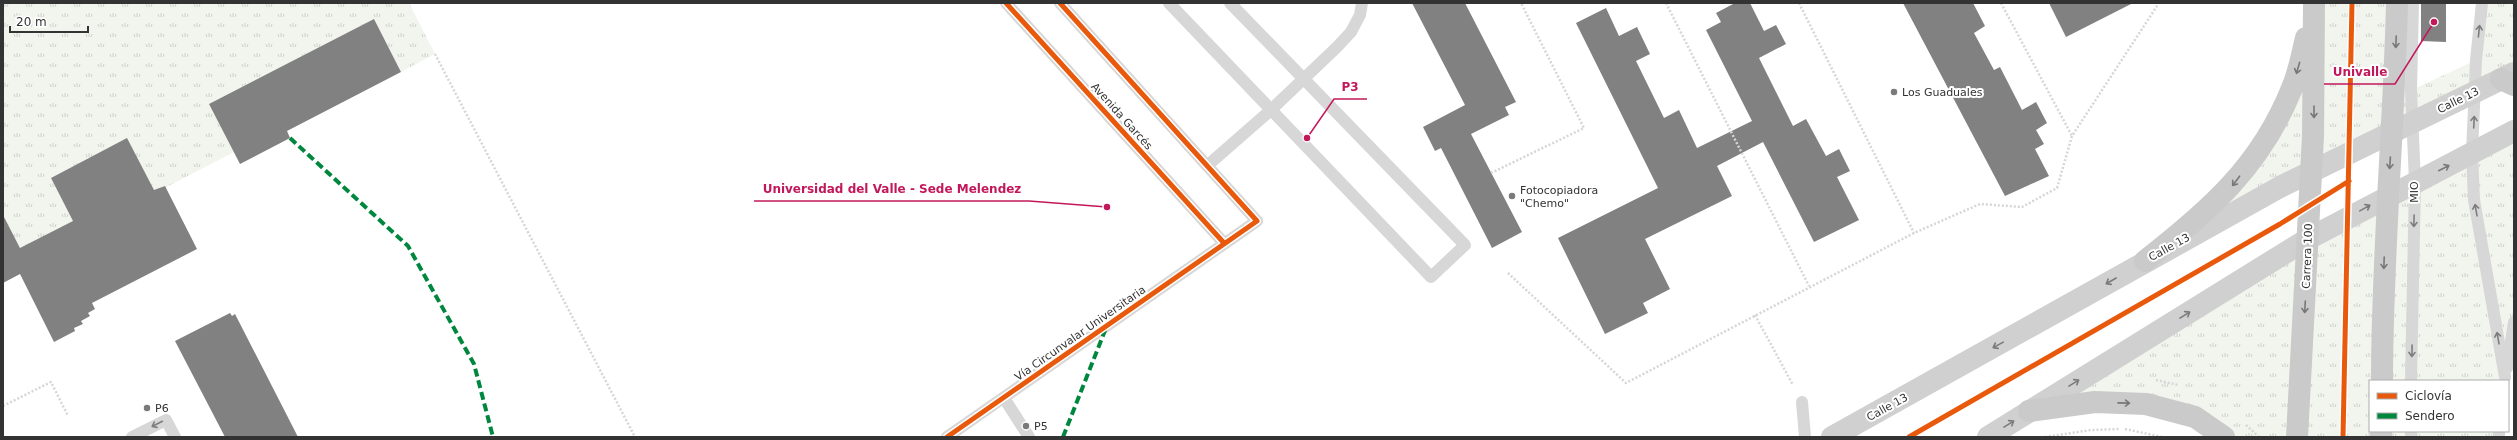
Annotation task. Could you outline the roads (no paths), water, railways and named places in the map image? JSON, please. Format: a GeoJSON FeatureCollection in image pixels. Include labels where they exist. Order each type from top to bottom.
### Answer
{"type":"FeatureCollection","features":[{"type":"Feature","properties":{"kind":"main road","name":"Carrera 100"},"geometry":{"type":"LineString","coordinates":[[2297,437],[2306,289],[2306,240],[2312,172],[2313,3]]}},
{"type":"Feature","properties":{"kind":"main road"},"geometry":{"type":"LineString","coordinates":[[2145,261],[2190,226],[2231,188],[2265,142],[2293,87],[2309,27],[2313,3]]}},
{"type":"Feature","properties":{"kind":"main road"},"geometry":{"type":"LineString","coordinates":[[2382,380],[2384,247],[2392,131],[2397,3]]}},
{"type":"Feature","properties":{"kind":"main road","name":"Calle 13"},"geometry":{"type":"LineString","coordinates":[[1832,437],[2052,315],[2145,261],[2312,172],[2392,131],[2476,92],[2510,79]]}},
{"type":"Feature","properties":{"kind":"main road"},"geometry":{"type":"LineString","coordinates":[[1988,437],[2306,240],[2514,131]]}},
{"type":"Feature","properties":{"kind":"main road"},"geometry":{"type":"LineString","coordinates":[[2029,411],[2095,402],[2146,404],[2195,417],[2224,437]]}},
{"type":"Feature","properties":{"kind":"lane","name":"Avenida Garcés"},"geometry":{"type":"LineString","coordinates":[[1006,3],[1224,243]]}},
{"type":"Feature","properties":{"kind":"lane"},"geometry":{"type":"LineString","coordinates":[[1060,3],[1208,165],[1272,109],[1351,32],[1360,15],[1362,3]]}},
{"type":"Feature","properties":{"kind":"lane"},"geometry":{"type":"LineString","coordinates":[[1169,3],[1431,277],[1464,245],[1230,3]]}},
{"type":"Feature","properties":{"kind":"lane","name":"MIO"},"geometry":{"type":"LineString","coordinates":[[2412,380],[2415,182],[2412,123],[2413,3]]}},
{"type":"Feature","properties":{"kind":"lane"},"geometry":{"type":"LineString","coordinates":[[2482,3],[2476,60],[2476,92],[2472,153],[2474,200],[2505,379]]}},
{"type":"Feature","properties":{"kind":"lane","name":"Vía Circunvalar Universitaria"},"geometry":{"type":"LineString","coordinates":[[947,437],[1257,221],[1208,165]]}},
{"type":"Feature","properties":{"kind":"lane"},"geometry":{"type":"LineString","coordinates":[[2505,379],[2514,322]]}},
{"type":"Feature","properties":{"kind":"lane"},"geometry":{"type":"LineString","coordinates":[[1004,398],[1029,437]]}},
{"type":"Feature","properties":{"kind":"lane"},"geometry":{"type":"LineString","coordinates":[[1802,402],[1805,437]]}},
{"type":"Feature","properties":{"kind":"lane"},"geometry":{"type":"LineString","coordinates":[[132,437],[166,420],[175,437]]}},
{"type":"Feature","properties":{"kind":"place","name":"Univalle"},"geometry":{"type":"Point","coordinates":[2434,22]}},
{"type":"Feature","properties":{"kind":"place","name":"Los Guaduales"},"geometry":{"type":"Point","coordinates":[1894,92]}},
{"type":"Feature","properties":{"kind":"place","name":"P3"},"geometry":{"type":"Point","coordinates":[1307,138]}},
{"type":"Feature","properties":{"kind":"place","name":"Fotocopiadora \"Chemo\""},"geometry":{"type":"Point","coordinates":[1512,196]}},
{"type":"Feature","properties":{"kind":"place","name":"Universidad del Valle - Sede Melendez"},"geometry":{"type":"Point","coordinates":[1107,207]}},
{"type":"Feature","properties":{"kind":"place","name":"P6"},"geometry":{"type":"Point","coordinates":[147,408]}},
{"type":"Feature","properties":{"kind":"place","name":"P5"},"geometry":{"type":"Point","coordinates":[1026,426]}}]}
